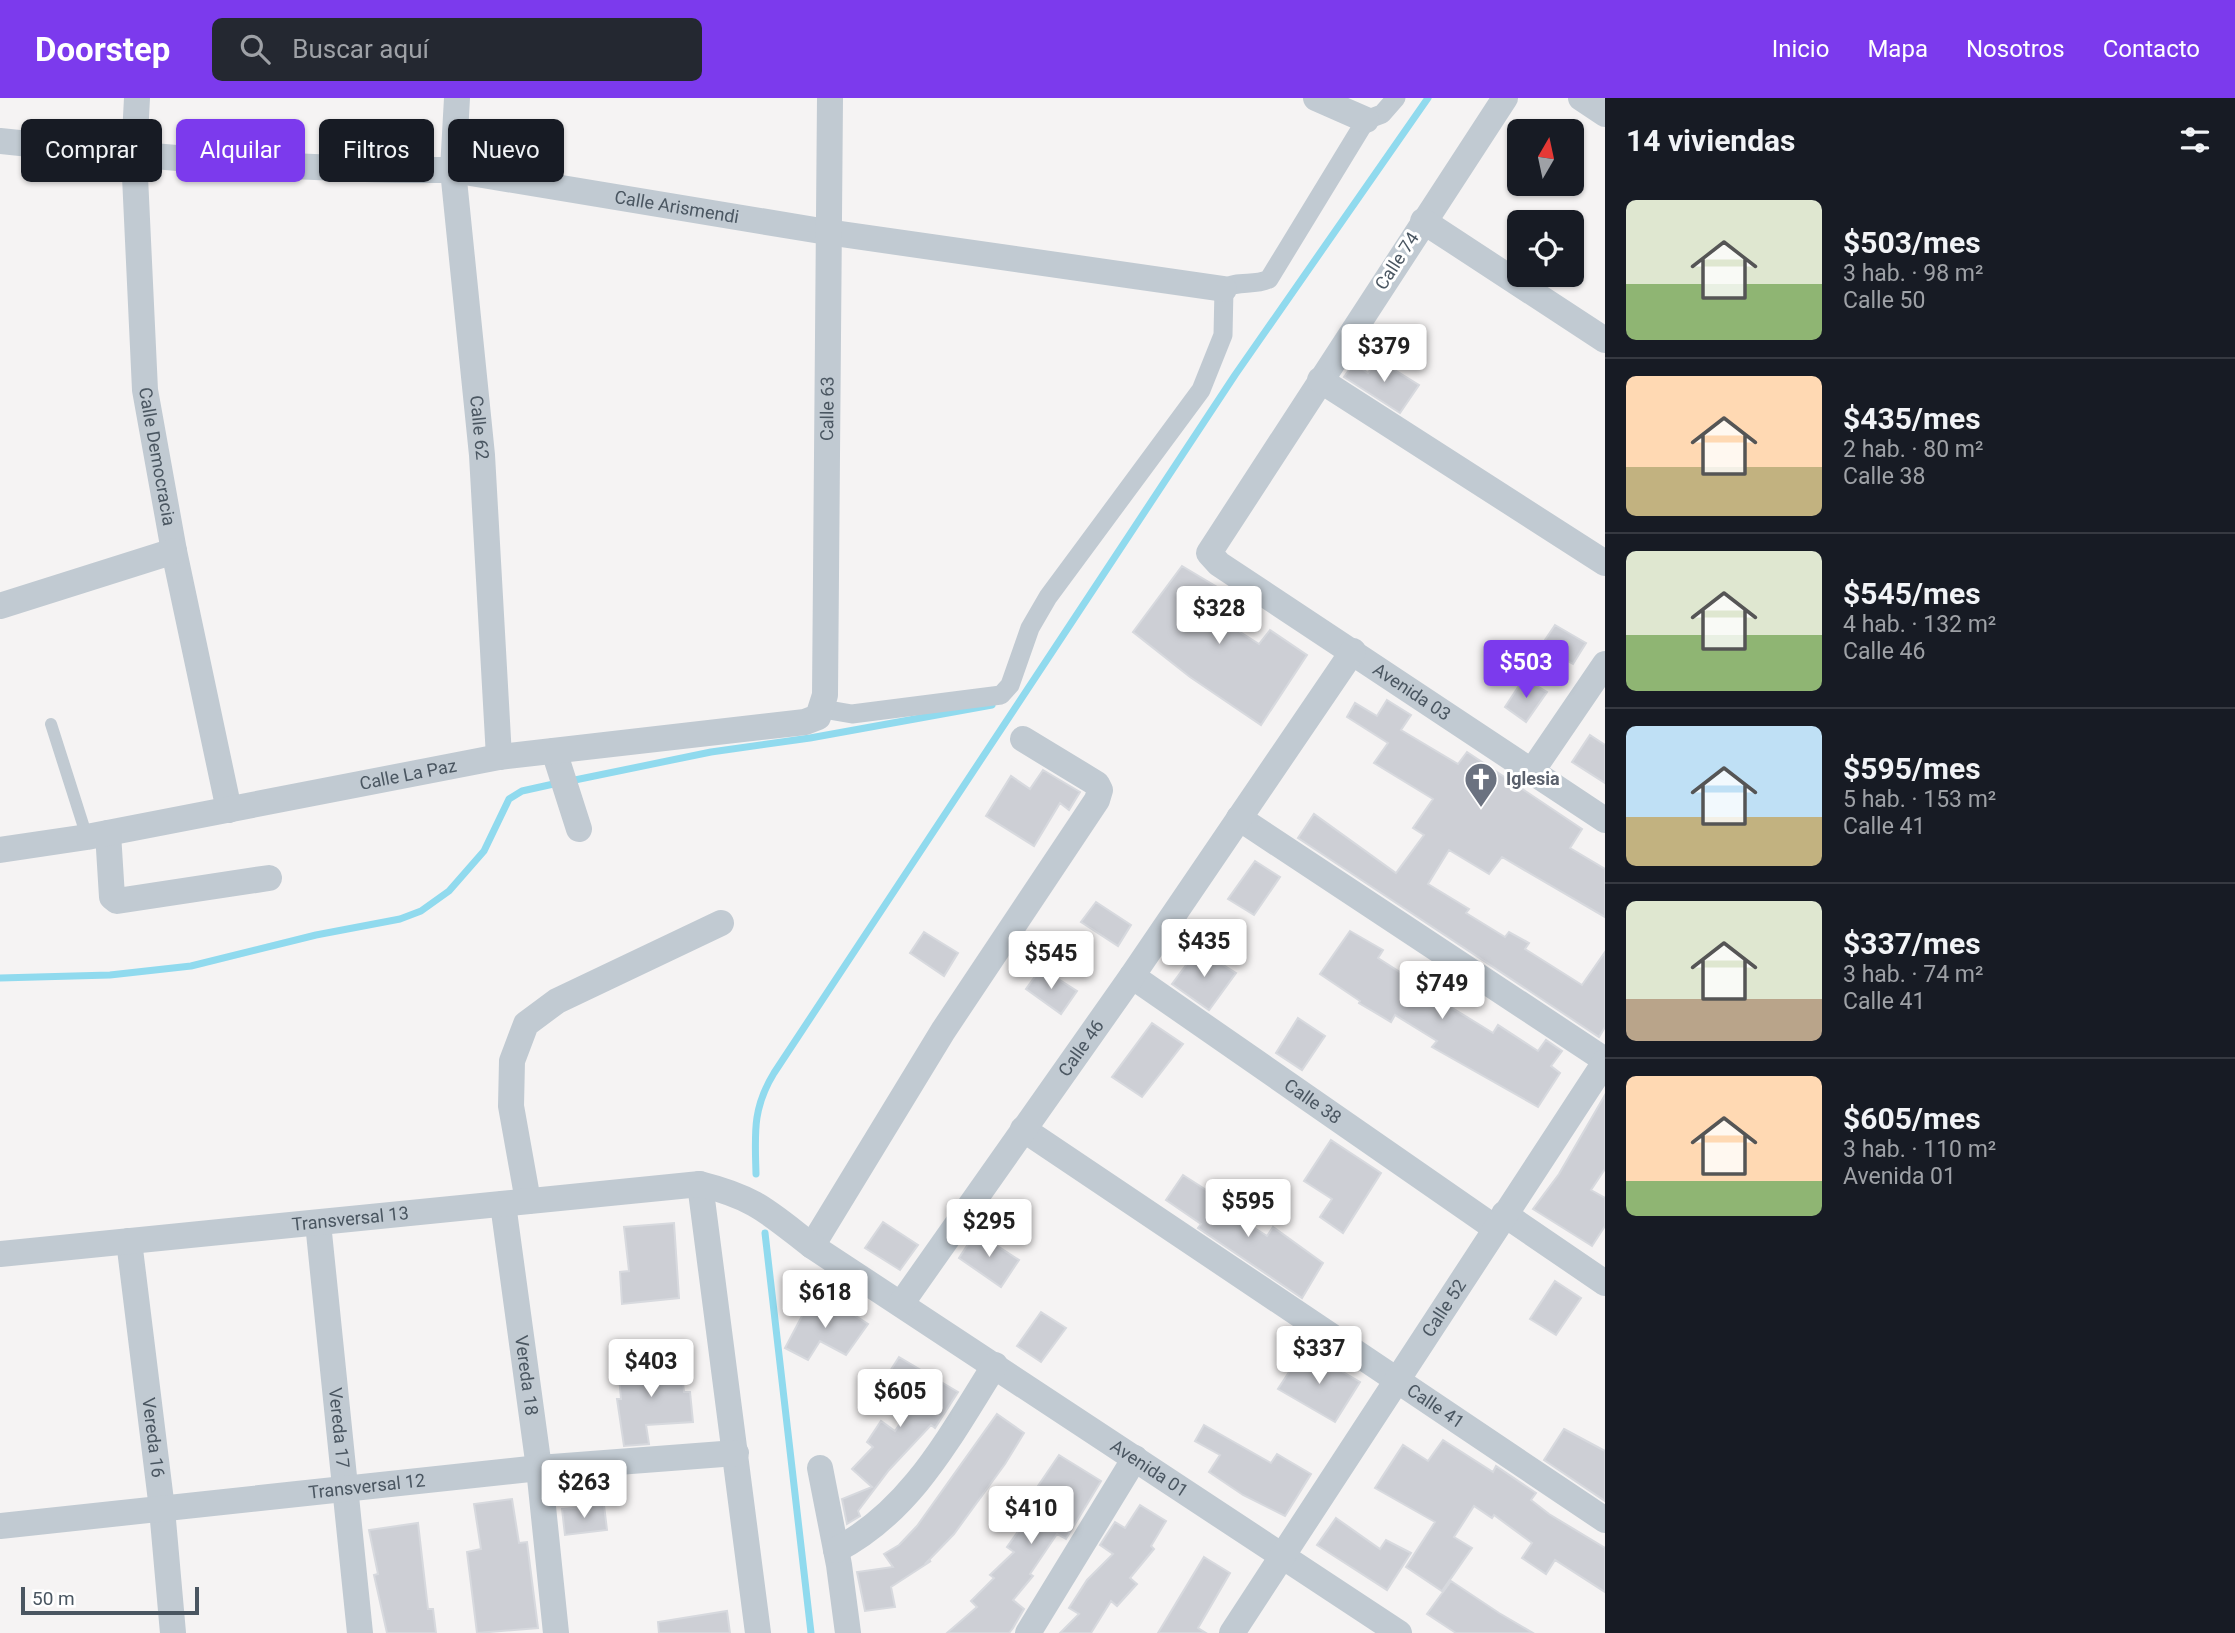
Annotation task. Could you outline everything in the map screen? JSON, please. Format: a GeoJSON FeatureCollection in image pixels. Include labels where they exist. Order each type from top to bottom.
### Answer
{"type":"FeatureCollection","features":[{"type":"Feature","properties":{"kind":"street","name":"Calle Democracia"},"geometry":{"type":"LineString","coordinates":[[136,119],[137,98]]}},
{"type":"Feature","properties":{"kind":"street","name":"Calle 62"},"geometry":{"type":"LineString","coordinates":[[456,119],[457,98]]}},
{"type":"Feature","properties":{"kind":"street","name":"Calle 63"},"geometry":{"type":"LineString","coordinates":[[820,713],[825,695],[830,98]]}},
{"type":"Feature","properties":{"kind":"street"},"geometry":{"type":"LineString","coordinates":[[1316,98],[1366,120]]}},
{"type":"Feature","properties":{"kind":"street"},"geometry":{"type":"LineString","coordinates":[[820,713],[852,715],[1001,695],[1010,685],[1030,628],[1048,597],[1200,390],[1223,335],[1224,289],[1232,283],[1260,284],[1269,279],[1366,120],[1382,114],[1396,98]]}},
{"type":"Feature","properties":{"kind":"street","name":"Calle 74"},"geometry":{"type":"LineString","coordinates":[[1219,564],[1209,553],[1505,98]]}},
{"type":"Feature","properties":{"kind":"street"},"geometry":{"type":"LineString","coordinates":[[1581,98],[1605,114]]}},
{"type":"Feature","properties":{"kind":"street","name":"Calle Arismendi"},"geometry":{"type":"LineString","coordinates":[[0,141],[21,143]]}},
{"type":"Feature","properties":{"kind":"street","name":"Calle Arismendi"},"geometry":{"type":"LineString","coordinates":[[162,157],[396,170],[448,170]]}},
{"type":"Feature","properties":{"kind":"street","name":"Calle Democracia"},"geometry":{"type":"LineString","coordinates":[[135,182],[145,390],[174,551],[229,810]]}},
{"type":"Feature","properties":{"kind":"street","name":"Calle 62"},"geometry":{"type":"LineString","coordinates":[[454,182],[482,455],[499,757]]}},
{"type":"Feature","properties":{"kind":"street","name":"Calle Arismendi"},"geometry":{"type":"LineString","coordinates":[[525,182],[827,232],[1224,289]]}},
{"type":"Feature","properties":{"kind":"street"},"geometry":{"type":"LineString","coordinates":[[1423,221],[1605,340]]}},
{"type":"Feature","properties":{"kind":"street"},"geometry":{"type":"LineString","coordinates":[[1320,380],[1605,563]]}},
{"type":"Feature","properties":{"kind":"street"},"geometry":{"type":"LineString","coordinates":[[0,606],[174,551]]}},
{"type":"Feature","properties":{"kind":"street","name":"Avenida 03"},"geometry":{"type":"LineString","coordinates":[[1219,564],[1605,820]]}},
{"type":"Feature","properties":{"kind":"street","name":"Calle 46"},"geometry":{"type":"LineString","coordinates":[[901,1304],[1132,976],[1353,652]]}},
{"type":"Feature","properties":{"kind":"street"},"geometry":{"type":"LineString","coordinates":[[1532,771],[1605,664]]}},
{"type":"Feature","properties":{"kind":"street","name":"Calle La Paz"},"geometry":{"type":"LineString","coordinates":[[0,850],[97,835],[499,757],[557,762],[805,722],[820,713]]}},
{"type":"Feature","properties":{"kind":"street"},"geometry":{"type":"LineString","coordinates":[[812,1246],[943,1031],[1097,800],[1100,790],[1097,784],[1023,739]]}},
{"type":"Feature","properties":{"kind":"street"},"geometry":{"type":"LineString","coordinates":[[557,762],[579,830]]}},
{"type":"Feature","properties":{"kind":"street"},"geometry":{"type":"LineString","coordinates":[[1239,818],[1605,1061]]}},
{"type":"Feature","properties":{"kind":"street"},"geometry":{"type":"LineString","coordinates":[[97,835],[113,897],[117,901],[269,878]]}},
{"type":"Feature","properties":{"kind":"street","name":"Vereda 18"},"geometry":{"type":"LineString","coordinates":[[556,1633],[516,1202],[511,1106],[512,1060],[526,1024],[556,1001],[721,923]]}},
{"type":"Feature","properties":{"kind":"street","name":"Calle 38"},"geometry":{"type":"LineString","coordinates":[[1132,976],[1499,1221],[1605,1283]]}},
{"type":"Feature","properties":{"kind":"street","name":"Calle 52"},"geometry":{"type":"LineString","coordinates":[[1232,1633],[1605,1061]]}},
{"type":"Feature","properties":{"kind":"street","name":"Calle 41"},"geometry":{"type":"LineString","coordinates":[[1023,1129],[1605,1520]]}},
{"type":"Feature","properties":{"kind":"street"},"geometry":{"type":"LineString","coordinates":[[700,1184],[758,1633]]}},
{"type":"Feature","properties":{"kind":"street","name":"Avenida 01"},"geometry":{"type":"LineString","coordinates":[[700,1184],[756,1202],[812,1246],[1283,1554],[1399,1633]]}},
{"type":"Feature","properties":{"kind":"street","name":"Transversal 13"},"geometry":{"type":"LineString","coordinates":[[0,1254],[700,1184]]}},
{"type":"Feature","properties":{"kind":"street","name":"Vereda 17"},"geometry":{"type":"LineString","coordinates":[[318,1223],[360,1633]]}},
{"type":"Feature","properties":{"kind":"street","name":"Vereda 16"},"geometry":{"type":"LineString","coordinates":[[129,1241],[162,1509],[173,1633]]}},
{"type":"Feature","properties":{"kind":"street"},"geometry":{"type":"LineString","coordinates":[[836,1550],[892,1512],[922,1478],[995,1365]]}},
{"type":"Feature","properties":{"kind":"street","name":"Transversal 12"},"geometry":{"type":"LineString","coordinates":[[0,1527],[539,1468],[736,1452]]}},
{"type":"Feature","properties":{"kind":"street"},"geometry":{"type":"LineString","coordinates":[[1028,1633],[1135,1458]]}},
{"type":"Feature","properties":{"kind":"street"},"geometry":{"type":"LineString","coordinates":[[820,1468],[848,1633]]}},
{"type":"Feature","properties":{"kind":"lane"},"geometry":{"type":"LineString","coordinates":[[51,724],[97,835]]}},
{"type":"Feature","properties":{"kind":"building"},"geometry":{"type":"Polygon","coordinates":[[[1377,359],[1419,385],[1400,413],[1344,377],[1354,363],[1368,373],[1377,359]]]}},
{"type":"Feature","properties":{"kind":"building"},"geometry":{"type":"Polygon","coordinates":[[[1182,566],[1217,587],[1215,589],[1242,607],[1229,625],[1259,644],[1270,630],[1307,655],[1261,725],[1190,677],[1133,632],[1182,566]]]}},
{"type":"Feature","properties":{"kind":"building"},"geometry":{"type":"Polygon","coordinates":[[[1555,625],[1586,643],[1573,664],[1541,646],[1555,625]]]}},
{"type":"Feature","properties":{"kind":"building"},"geometry":{"type":"Polygon","coordinates":[[[1524,678],[1547,692],[1526,722],[1505,707],[1524,678]]]}},
{"type":"Feature","properties":{"kind":"building"},"geometry":{"type":"Polygon","coordinates":[[[1387,700],[1411,715],[1401,730],[1458,764],[1467,752],[1582,829],[1570,848],[1605,869],[1605,917],[1502,857],[1489,874],[1449,850],[1428,884],[1469,909],[1466,913],[1505,937],[1509,932],[1529,943],[1525,949],[1582,985],[1605,952],[1605,1027],[1599,1037],[1298,838],[1314,814],[1396,873],[1424,835],[1413,828],[1433,799],[1374,763],[1388,743],[1347,717],[1355,703],[1377,716],[1387,700]]]}},
{"type":"Feature","properties":{"kind":"building"},"geometry":{"type":"Polygon","coordinates":[[[1590,735],[1605,745],[1605,783],[1572,762],[1590,735]]]}},
{"type":"Feature","properties":{"kind":"building"},"geometry":{"type":"Polygon","coordinates":[[[1043,770],[1080,792],[1069,810],[1060,803],[1034,846],[986,816],[1011,776],[1030,789],[1043,770]]]}},
{"type":"Feature","properties":{"kind":"building"},"geometry":{"type":"Polygon","coordinates":[[[1255,861],[1280,877],[1254,915],[1228,899],[1255,861]]]}},
{"type":"Feature","properties":{"kind":"building"},"geometry":{"type":"Polygon","coordinates":[[[1096,902],[1131,925],[1118,946],[1081,922],[1096,902]]]}},
{"type":"Feature","properties":{"kind":"building"},"geometry":{"type":"Polygon","coordinates":[[[1350,931],[1383,950],[1378,958],[1417,983],[1421,976],[1450,993],[1444,1003],[1493,1033],[1498,1025],[1538,1051],[1546,1040],[1562,1051],[1551,1066],[1560,1073],[1538,1107],[1432,1047],[1437,1041],[1395,1015],[1391,1022],[1359,1003],[1360,1001],[1320,974],[1350,931]]]}},
{"type":"Feature","properties":{"kind":"building"},"geometry":{"type":"Polygon","coordinates":[[[924,932],[958,953],[944,976],[910,953],[924,932]]]}},
{"type":"Feature","properties":{"kind":"building"},"geometry":{"type":"Polygon","coordinates":[[[1198,949],[1236,973],[1209,1010],[1172,984],[1198,949]]]}},
{"type":"Feature","properties":{"kind":"building"},"geometry":{"type":"Polygon","coordinates":[[[1041,968],[1077,991],[1061,1014],[1026,989],[1041,968]]]}},
{"type":"Feature","properties":{"kind":"building"},"geometry":{"type":"Polygon","coordinates":[[[1298,1018],[1325,1036],[1302,1070],[1276,1053],[1298,1018]]]}},
{"type":"Feature","properties":{"kind":"building"},"geometry":{"type":"Polygon","coordinates":[[[1152,1023],[1183,1044],[1142,1097],[1112,1077],[1152,1023]]]}},
{"type":"Feature","properties":{"kind":"building"},"geometry":{"type":"Polygon","coordinates":[[[1605,1095],[1605,1169],[1591,1190],[1605,1198],[1605,1226],[1592,1246],[1533,1209],[1559,1174],[1605,1095]]]}},
{"type":"Feature","properties":{"kind":"building"},"geometry":{"type":"Polygon","coordinates":[[[1331,1140],[1381,1173],[1343,1233],[1320,1217],[1332,1199],[1304,1181],[1331,1140]]]}},
{"type":"Feature","properties":{"kind":"building"},"geometry":{"type":"Polygon","coordinates":[[[1183,1175],[1214,1195],[1211,1200],[1267,1236],[1273,1227],[1323,1263],[1302,1298],[1198,1228],[1201,1224],[1166,1200],[1183,1175]]]}},
{"type":"Feature","properties":{"kind":"building"},"geometry":{"type":"Polygon","coordinates":[[[883,1222],[918,1245],[900,1270],[865,1248],[883,1222]]]}},
{"type":"Feature","properties":{"kind":"building"},"geometry":{"type":"Polygon","coordinates":[[[674,1223],[679,1298],[622,1304],[620,1272],[629,1271],[624,1227],[674,1223]]]}},
{"type":"Feature","properties":{"kind":"building"},"geometry":{"type":"Polygon","coordinates":[[[976,1232],[1019,1260],[1001,1287],[959,1258],[976,1232]]]}},
{"type":"Feature","properties":{"kind":"building"},"geometry":{"type":"Polygon","coordinates":[[[1555,1281],[1581,1298],[1556,1335],[1530,1319],[1555,1281]]]}},
{"type":"Feature","properties":{"kind":"building"},"geometry":{"type":"Polygon","coordinates":[[[812,1297],[843,1313],[845,1309],[868,1324],[846,1355],[820,1341],[808,1360],[785,1348],[812,1297]]]}},
{"type":"Feature","properties":{"kind":"building"},"geometry":{"type":"Polygon","coordinates":[[[1041,1312],[1066,1328],[1041,1362],[1017,1346],[1041,1312]]]}},
{"type":"Feature","properties":{"kind":"building"},"geometry":{"type":"Polygon","coordinates":[[[1304,1349],[1360,1382],[1335,1422],[1278,1389],[1304,1349]]]}},
{"type":"Feature","properties":{"kind":"building"},"geometry":{"type":"Polygon","coordinates":[[[899,1357],[958,1392],[935,1428],[931,1425],[889,1470],[858,1511],[860,1516],[847,1524],[842,1499],[872,1487],[852,1469],[873,1447],[867,1442],[881,1421],[895,1431],[917,1398],[885,1379],[899,1357]]]}},
{"type":"Feature","properties":{"kind":"building"},"geometry":{"type":"Polygon","coordinates":[[[681,1361],[684,1392],[690,1392],[693,1422],[646,1425],[649,1444],[624,1446],[617,1399],[621,1399],[618,1366],[681,1361]]]}},
{"type":"Feature","properties":{"kind":"building"},"geometry":{"type":"Polygon","coordinates":[[[997,1414],[1024,1433],[1005,1464],[954,1534],[927,1562],[931,1561],[891,1587],[895,1607],[865,1611],[857,1572],[893,1567],[884,1554],[899,1545],[917,1526],[997,1414]]]}},
{"type":"Feature","properties":{"kind":"building"},"geometry":{"type":"Polygon","coordinates":[[[1204,1425],[1271,1463],[1277,1454],[1311,1474],[1285,1516],[1243,1495],[1209,1472],[1220,1455],[1195,1441],[1204,1425]]]}},
{"type":"Feature","properties":{"kind":"building"},"geometry":{"type":"Polygon","coordinates":[[[1564,1429],[1605,1451],[1605,1501],[1544,1460],[1564,1429]]]}},
{"type":"Feature","properties":{"kind":"building"},"geometry":{"type":"Polygon","coordinates":[[[1443,1440],[1493,1472],[1496,1466],[1536,1493],[1531,1500],[1549,1514],[1605,1548],[1605,1592],[1555,1560],[1546,1574],[1522,1558],[1532,1543],[1494,1515],[1492,1518],[1474,1506],[1454,1537],[1472,1548],[1442,1591],[1406,1567],[1435,1522],[1375,1488],[1403,1445],[1428,1461],[1443,1440]]]}},
{"type":"Feature","properties":{"kind":"building"},"geometry":{"type":"Polygon","coordinates":[[[1059,1455],[1101,1481],[1066,1539],[1057,1534],[1030,1574],[1033,1576],[1013,1600],[1024,1609],[1013,1628],[1009,1633],[947,1633],[977,1607],[971,1601],[994,1578],[990,1575],[1014,1552],[1007,1547],[1029,1516],[1021,1511],[1059,1455]]]}},
{"type":"Feature","properties":{"kind":"building"},"geometry":{"type":"Polygon","coordinates":[[[512,1499],[519,1543],[527,1542],[538,1628],[477,1633],[467,1552],[481,1549],[474,1504],[512,1499]]]}},
{"type":"Feature","properties":{"kind":"building"},"geometry":{"type":"Polygon","coordinates":[[[604,1505],[607,1530],[565,1535],[562,1509],[604,1505]]]}},
{"type":"Feature","properties":{"kind":"building"},"geometry":{"type":"Polygon","coordinates":[[[1140,1505],[1166,1521],[1151,1546],[1154,1549],[1130,1578],[1137,1584],[1117,1606],[1111,1601],[1091,1633],[1060,1633],[1079,1614],[1069,1608],[1087,1580],[1113,1554],[1100,1545],[1115,1522],[1125,1528],[1140,1505]]]}},
{"type":"Feature","properties":{"kind":"building"},"geometry":{"type":"Polygon","coordinates":[[[1336,1518],[1380,1549],[1386,1540],[1411,1553],[1387,1590],[1317,1545],[1336,1518]]]}},
{"type":"Feature","properties":{"kind":"building"},"geometry":{"type":"Polygon","coordinates":[[[418,1523],[428,1609],[433,1609],[436,1633],[387,1633],[374,1575],[378,1574],[369,1530],[418,1523]]]}},
{"type":"Feature","properties":{"kind":"building"},"geometry":{"type":"Polygon","coordinates":[[[1204,1557],[1230,1573],[1198,1628],[1206,1633],[1158,1633],[1204,1557]]]}},
{"type":"Feature","properties":{"kind":"building"},"geometry":{"type":"Polygon","coordinates":[[[1451,1581],[1533,1633],[1456,1633],[1427,1614],[1451,1581]]]}},
{"type":"Feature","properties":{"kind":"building"},"geometry":{"type":"Polygon","coordinates":[[[727,1611],[730,1633],[659,1633],[658,1622],[727,1611]]]}},
{"type":"Feature","properties":{"kind":"waterway"},"geometry":{"type":"LineString","coordinates":[[756,1174],[755,1134],[758,1110],[774,1073],[1235,375],[1428,98]]}},
{"type":"Feature","properties":{"kind":"waterway"},"geometry":{"type":"LineString","coordinates":[[570,781],[711,752],[810,738],[992,705]]}},
{"type":"Feature","properties":{"kind":"waterway"},"geometry":{"type":"LineString","coordinates":[[0,978],[110,975],[191,966],[316,935],[400,919],[421,911],[449,891],[484,851],[509,799],[522,791],[558,783]]}},
{"type":"Feature","properties":{"kind":"waterway"},"geometry":{"type":"LineString","coordinates":[[765,1233],[811,1633]]}},
{"type":"Feature","properties":{"kind":"place","name":"Iglesia"},"geometry":{"type":"Point","coordinates":[1481,809]}}]}
